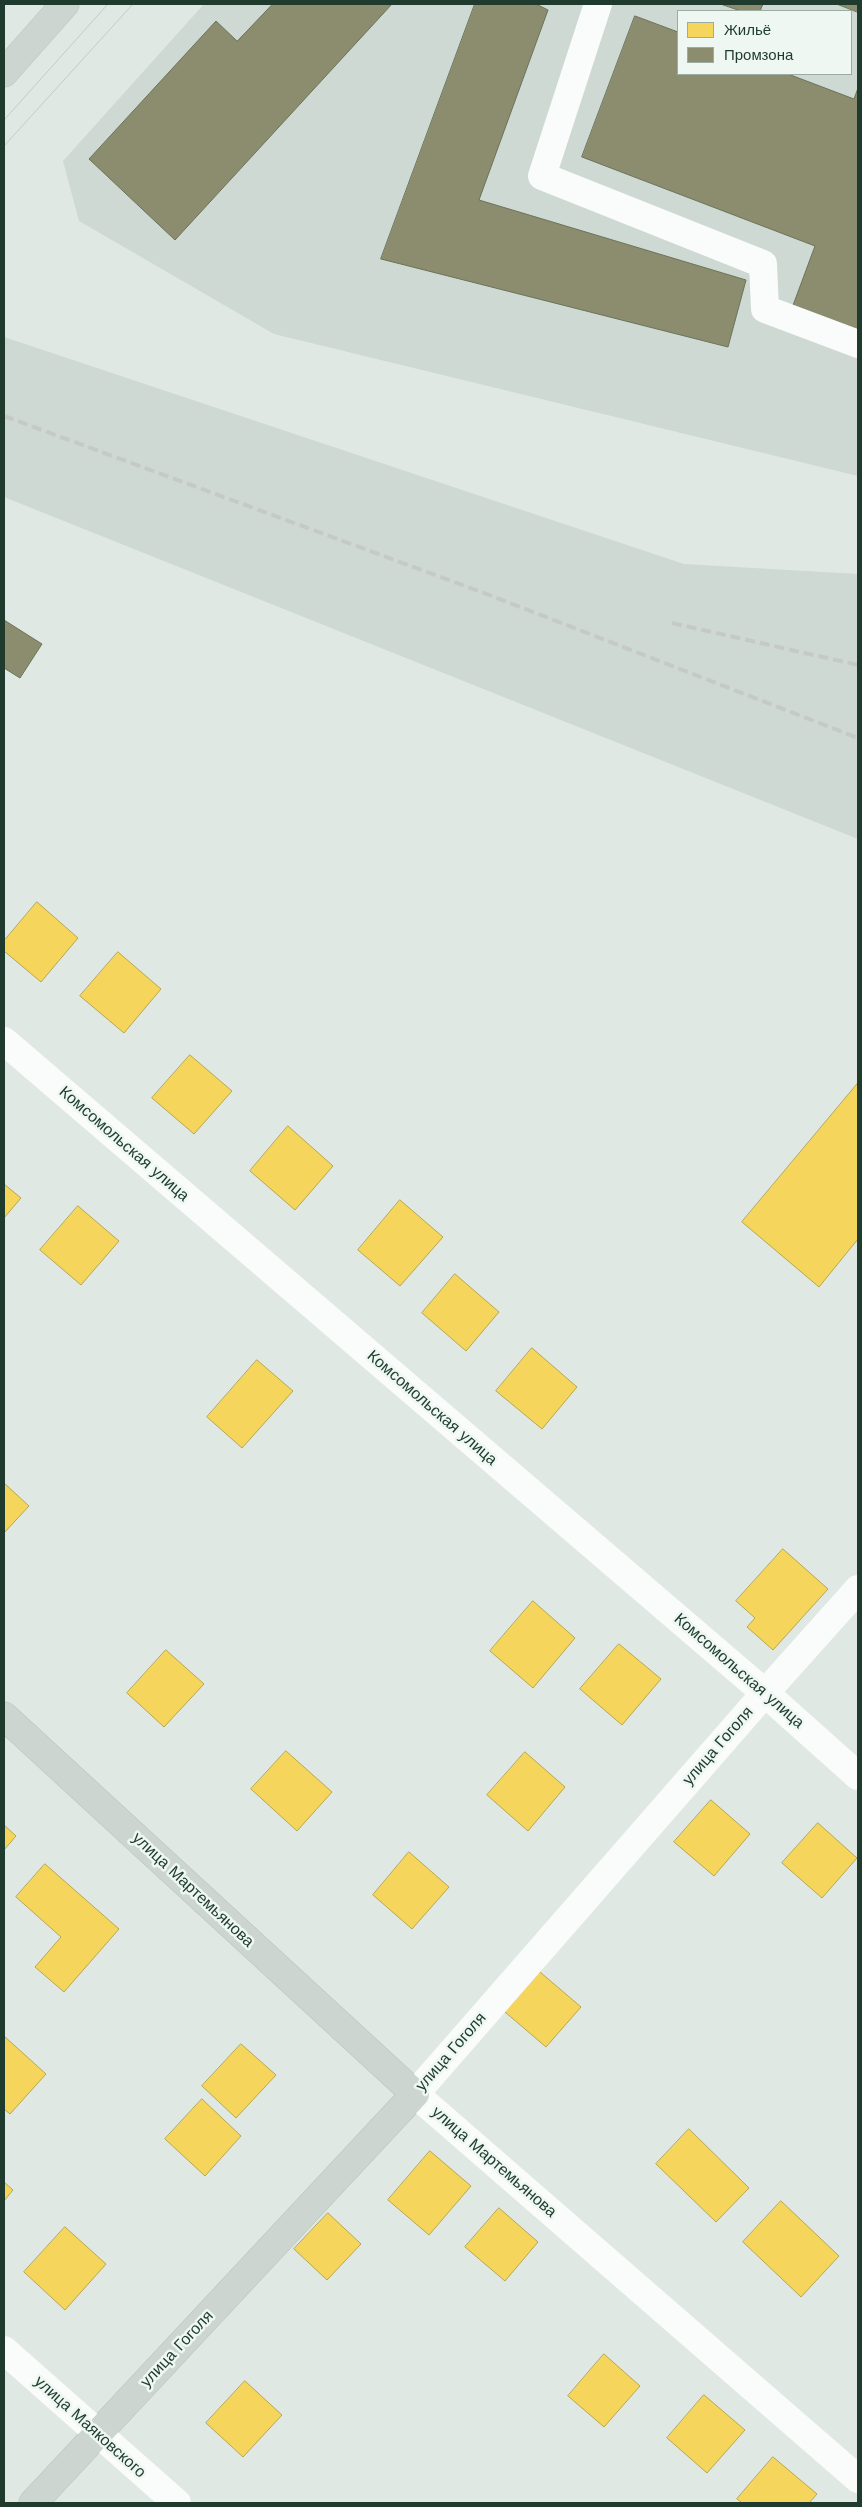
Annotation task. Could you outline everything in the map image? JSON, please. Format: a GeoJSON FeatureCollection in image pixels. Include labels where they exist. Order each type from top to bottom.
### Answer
{"type":"FeatureCollection","features":[{"type":"Feature","properties":{"kind":"main road"},"geometry":{"type":"LineString","coordinates":[[4,73],[65,4]]}},
{"type":"Feature","properties":{"kind":"main road","name":"улица Мартемьянова"},"geometry":{"type":"LineString","coordinates":[[4,1716],[415,2094]]}},
{"type":"Feature","properties":{"kind":"main road","name":"улица Гоголя"},"geometry":{"type":"LineString","coordinates":[[33,2503],[415,2094]]}},
{"type":"Feature","properties":{"kind":"street"},"geometry":{"type":"LineString","coordinates":[[598,4],[542,176],[763,264],[765,309],[858,344]]}},
{"type":"Feature","properties":{"kind":"street","name":"Комсомольская улица"},"geometry":{"type":"LineString","coordinates":[[4,1041],[764,1693],[858,1776]]}},
{"type":"Feature","properties":{"kind":"street","name":"улица Гоголя"},"geometry":{"type":"LineString","coordinates":[[415,2094],[764,1693],[858,1589]]}},
{"type":"Feature","properties":{"kind":"street","name":"улица Мартемьянова"},"geometry":{"type":"LineString","coordinates":[[415,2094],[858,2479]]}},
{"type":"Feature","properties":{"kind":"street","name":"улица Маяковского"},"geometry":{"type":"LineString","coordinates":[[4,2350],[177,2503]]}},
{"type":"Feature","properties":{"kind":"shaded area"},"geometry":{"type":"Polygon","coordinates":[[[204,4],[858,4],[858,476],[274,334],[79,221],[63,161],[204,4]]]}},
{"type":"Feature","properties":{"kind":"shaded area"},"geometry":{"type":"Polygon","coordinates":[[[4,337],[684,564],[858,574],[858,839],[4,497],[4,337]]]}},
{"type":"Feature","properties":{"kind":"building: Жильё"},"geometry":{"type":"Polygon","coordinates":[[[37,902],[78,938],[41,982],[4,951],[4,941],[37,902]]]}},
{"type":"Feature","properties":{"kind":"building: Жильё"},"geometry":{"type":"Polygon","coordinates":[[[118,952],[161,989],[124,1033],[80,996],[118,952]]]}},
{"type":"Feature","properties":{"kind":"building: Жильё"},"geometry":{"type":"Polygon","coordinates":[[[190,1055],[232,1091],[194,1134],[152,1098],[190,1055]]]}},
{"type":"Feature","properties":{"kind":"building: Жильё"},"geometry":{"type":"Polygon","coordinates":[[[858,1083],[858,1239],[819,1287],[742,1222],[858,1083]]]}},
{"type":"Feature","properties":{"kind":"building: Жильё"},"geometry":{"type":"Polygon","coordinates":[[[288,1126],[333,1166],[295,1210],[250,1171],[288,1126]]]}},
{"type":"Feature","properties":{"kind":"building: Жильё"},"geometry":{"type":"Polygon","coordinates":[[[4,1184],[21,1198],[4,1218],[4,1184]]]}},
{"type":"Feature","properties":{"kind":"building: Жильё"},"geometry":{"type":"Polygon","coordinates":[[[400,1200],[443,1237],[400,1286],[358,1250],[400,1200]]]}},
{"type":"Feature","properties":{"kind":"building: Жильё"},"geometry":{"type":"Polygon","coordinates":[[[78,1206],[119,1241],[81,1285],[40,1250],[78,1206]]]}},
{"type":"Feature","properties":{"kind":"building: Жильё"},"geometry":{"type":"Polygon","coordinates":[[[455,1274],[499,1312],[466,1351],[422,1313],[455,1274]]]}},
{"type":"Feature","properties":{"kind":"building: Жильё"},"geometry":{"type":"Polygon","coordinates":[[[532,1348],[577,1387],[542,1429],[496,1391],[532,1348]]]}},
{"type":"Feature","properties":{"kind":"building: Жильё"},"geometry":{"type":"Polygon","coordinates":[[[257,1360],[293,1391],[242,1448],[207,1417],[257,1360]]]}},
{"type":"Feature","properties":{"kind":"building: Жильё"},"geometry":{"type":"Polygon","coordinates":[[[4,1483],[29,1506],[4,1533],[4,1483]]]}},
{"type":"Feature","properties":{"kind":"building: Жильё"},"geometry":{"type":"Polygon","coordinates":[[[783,1549],[828,1589],[773,1650],[747,1627],[755,1618],[736,1601],[783,1549]]]}},
{"type":"Feature","properties":{"kind":"building: Жильё"},"geometry":{"type":"Polygon","coordinates":[[[533,1601],[575,1638],[533,1688],[490,1651],[533,1601]]]}},
{"type":"Feature","properties":{"kind":"building: Жильё"},"geometry":{"type":"Polygon","coordinates":[[[619,1644],[661,1679],[622,1725],[580,1689],[619,1644]]]}},
{"type":"Feature","properties":{"kind":"building: Жильё"},"geometry":{"type":"Polygon","coordinates":[[[166,1650],[204,1684],[164,1727],[127,1693],[166,1650]]]}},
{"type":"Feature","properties":{"kind":"building: Жильё"},"geometry":{"type":"Polygon","coordinates":[[[286,1751],[332,1792],[297,1831],[251,1789],[286,1751]]]}},
{"type":"Feature","properties":{"kind":"building: Жильё"},"geometry":{"type":"Polygon","coordinates":[[[525,1752],[565,1787],[528,1831],[487,1795],[525,1752]]]}},
{"type":"Feature","properties":{"kind":"building: Жильё"},"geometry":{"type":"Polygon","coordinates":[[[711,1800],[750,1834],[714,1876],[674,1842],[711,1800]]]}},
{"type":"Feature","properties":{"kind":"building: Жильё"},"geometry":{"type":"Polygon","coordinates":[[[818,1823],[857,1858],[822,1898],[782,1863],[818,1823]]]}},
{"type":"Feature","properties":{"kind":"building: Жильё"},"geometry":{"type":"Polygon","coordinates":[[[4,1825],[16,1836],[4,1850],[4,1825]]]}},
{"type":"Feature","properties":{"kind":"building: Жильё"},"geometry":{"type":"Polygon","coordinates":[[[409,1852],[449,1887],[412,1929],[373,1895],[409,1852]]]}},
{"type":"Feature","properties":{"kind":"building: Жильё"},"geometry":{"type":"Polygon","coordinates":[[[45,1864],[119,1929],[64,1992],[35,1967],[61,1937],[16,1897],[45,1864]]]}},
{"type":"Feature","properties":{"kind":"building: Жильё"},"geometry":{"type":"Polygon","coordinates":[[[540,1972],[581,2007],[546,2047],[505,2012],[540,1972]]]}},
{"type":"Feature","properties":{"kind":"building: Жильё"},"geometry":{"type":"Polygon","coordinates":[[[4,2036],[46,2074],[10,2114],[4,2109],[4,2036]]]}},
{"type":"Feature","properties":{"kind":"building: Жильё"},"geometry":{"type":"Polygon","coordinates":[[[241,2044],[276,2075],[236,2118],[202,2086],[241,2044]]]}},
{"type":"Feature","properties":{"kind":"building: Жильё"},"geometry":{"type":"Polygon","coordinates":[[[202,2099],[241,2136],[205,2176],[165,2139],[202,2099]]]}},
{"type":"Feature","properties":{"kind":"building: Жильё"},"geometry":{"type":"Polygon","coordinates":[[[689,2129],[749,2188],[716,2222],[656,2164],[689,2129]]]}},
{"type":"Feature","properties":{"kind":"building: Жильё"},"geometry":{"type":"Polygon","coordinates":[[[430,2151],[471,2186],[429,2235],[388,2200],[430,2151]]]}},
{"type":"Feature","properties":{"kind":"building: Жильё"},"geometry":{"type":"Polygon","coordinates":[[[4,2182],[13,2190],[4,2201],[4,2182]]]}},
{"type":"Feature","properties":{"kind":"building: Жильё"},"geometry":{"type":"Polygon","coordinates":[[[781,2201],[839,2256],[801,2297],[743,2242],[781,2201]]]}},
{"type":"Feature","properties":{"kind":"building: Жильё"},"geometry":{"type":"Polygon","coordinates":[[[499,2208],[538,2242],[505,2281],[465,2247],[499,2208]]]}},
{"type":"Feature","properties":{"kind":"building: Жильё"},"geometry":{"type":"Polygon","coordinates":[[[328,2213],[361,2244],[327,2280],[294,2249],[328,2213]]]}},
{"type":"Feature","properties":{"kind":"building: Жильё"},"geometry":{"type":"Polygon","coordinates":[[[65,2227],[106,2264],[65,2310],[24,2272],[65,2227]]]}},
{"type":"Feature","properties":{"kind":"building: Жильё"},"geometry":{"type":"Polygon","coordinates":[[[604,2354],[640,2386],[604,2427],[568,2396],[604,2354]]]}},
{"type":"Feature","properties":{"kind":"building: Жильё"},"geometry":{"type":"Polygon","coordinates":[[[245,2381],[282,2415],[243,2457],[206,2423],[245,2381]]]}},
{"type":"Feature","properties":{"kind":"building: Жильё"},"geometry":{"type":"Polygon","coordinates":[[[704,2395],[745,2430],[707,2473],[667,2438],[704,2395]]]}},
{"type":"Feature","properties":{"kind":"building: Жильё"},"geometry":{"type":"Polygon","coordinates":[[[773,2457],[817,2494],[809,2503],[742,2503],[737,2499],[773,2457]]]}},
{"type":"Feature","properties":{"kind":"building: Промзона"},"geometry":{"type":"Polygon","coordinates":[[[273,4],[392,4],[175,240],[89,159],[216,21],[237,41],[273,4]]]}},
{"type":"Feature","properties":{"kind":"building: Промзона"},"geometry":{"type":"Polygon","coordinates":[[[475,4],[536,4],[548,10],[479,200],[746,280],[728,347],[381,259],[475,4]]]}},
{"type":"Feature","properties":{"kind":"building: Промзона"},"geometry":{"type":"Polygon","coordinates":[[[721,4],[763,4],[760,10],[738,10],[721,4]]]}},
{"type":"Feature","properties":{"kind":"building: Промзона"},"geometry":{"type":"Polygon","coordinates":[[[837,4],[858,4],[858,12],[837,4]]]}},
{"type":"Feature","properties":{"kind":"building: Промзона"},"geometry":{"type":"Polygon","coordinates":[[[635,16],[677,32],[677,75],[791,75],[854,99],[858,88],[858,333],[792,308],[815,246],[582,157],[635,16]]]}},
{"type":"Feature","properties":{"kind":"building: Промзона"},"geometry":{"type":"Polygon","coordinates":[[[4,620],[42,644],[20,678],[4,668],[4,620]]]}},
{"type":"Feature","properties":{"kind":"tram line"},"geometry":{"type":"LineString","coordinates":[[4,120],[108,4]]}},
{"type":"Feature","properties":{"kind":"tram line"},"geometry":{"type":"LineString","coordinates":[[4,146],[133,4]]}},
{"type":"Feature","properties":{"kind":"railway"},"geometry":{"type":"LineString","coordinates":[[4,416],[484,593],[858,738]]}},
{"type":"Feature","properties":{"kind":"railway"},"geometry":{"type":"LineString","coordinates":[[672,623],[858,665]]}}]}
